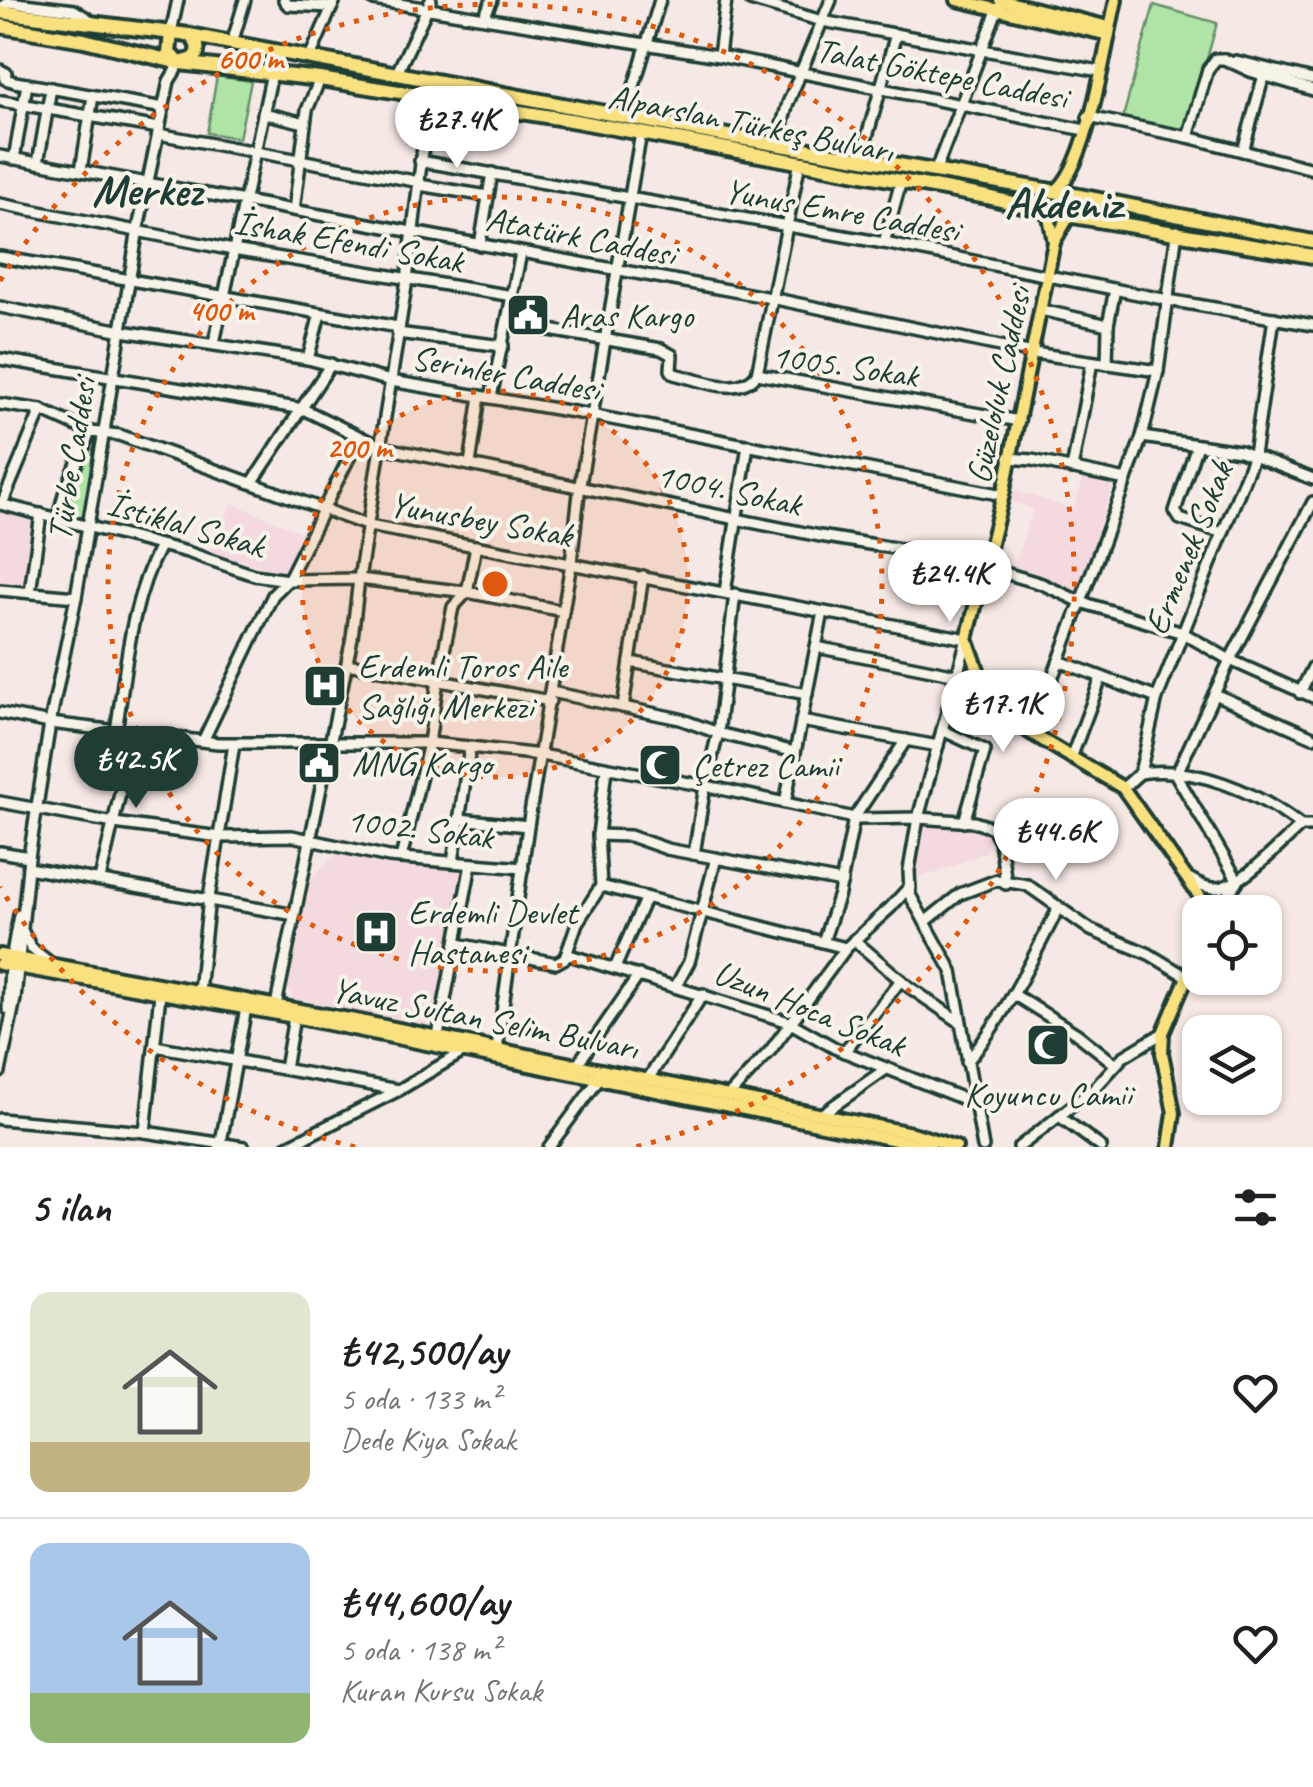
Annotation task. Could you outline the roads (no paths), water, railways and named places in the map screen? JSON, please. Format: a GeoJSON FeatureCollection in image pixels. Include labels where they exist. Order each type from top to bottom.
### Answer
{"type":"FeatureCollection","features":[{"type":"Feature","properties":{"kind":"highway","name":"Alparslan Türkeş Bulvarı"},"geometry":{"type":"LineString","coordinates":[[0,10],[189,35],[1075,195],[1313,242]]}},
{"type":"Feature","properties":{"kind":"highway","name":"Alparslan Türkeş Bulvarı"},"geometry":{"type":"LineString","coordinates":[[0,26],[100,43],[180,63],[320,79],[641,133],[1069,216],[1313,256]]}},
{"type":"Feature","properties":{"kind":"highway"},"geometry":{"type":"LineString","coordinates":[[172,32],[169,54],[180,63],[194,59],[198,51],[196,41],[189,35]]}},
{"type":"Feature","properties":{"kind":"highway"},"geometry":{"type":"LineString","coordinates":[[1048,211],[1048,200],[1054,192]]}},
{"type":"Feature","properties":{"kind":"highway"},"geometry":{"type":"LineString","coordinates":[[1069,216],[1075,195]]}},
{"type":"Feature","properties":{"kind":"main road"},"geometry":{"type":"LineString","coordinates":[[957,0],[999,4],[1109,31]]}},
{"type":"Feature","properties":{"kind":"main road"},"geometry":{"type":"LineString","coordinates":[[1075,195],[1078,160],[1116,0]]}},
{"type":"Feature","properties":{"kind":"main road"},"geometry":{"type":"LineString","coordinates":[[1054,192],[1064,185],[1078,160]]}},
{"type":"Feature","properties":{"kind":"main road","name":"Güzeloluk Caddesi"},"geometry":{"type":"LineString","coordinates":[[1048,211],[1054,242]]}},
{"type":"Feature","properties":{"kind":"main road","name":"Güzeloluk Caddesi"},"geometry":{"type":"LineString","coordinates":[[967,639],[1004,495],[1054,242],[1069,216]]}},
{"type":"Feature","properties":{"kind":"main road"},"geometry":{"type":"LineString","coordinates":[[967,639],[994,704],[1029,732],[1123,788],[1197,895]]}},
{"type":"Feature","properties":{"kind":"main road","name":"Yavuz Sultan Selim Bulvarı"},"geometry":{"type":"LineString","coordinates":[[9,961],[54,965],[275,1009],[438,1036],[916,1134],[956,1147]]}},
{"type":"Feature","properties":{"kind":"main road","name":"Yavuz Sultan Selim Bulvarı"},"geometry":{"type":"LineString","coordinates":[[9,961],[160,994],[275,1009],[464,1052],[930,1147]]}},
{"type":"Feature","properties":{"kind":"main road"},"geometry":{"type":"LineString","coordinates":[[1169,1147],[1174,1113],[1162,1053],[1163,1033],[1182,989]]}},
{"type":"Feature","properties":{"kind":"street"},"geometry":{"type":"LineString","coordinates":[[172,32],[178,0]]}},
{"type":"Feature","properties":{"kind":"street"},"geometry":{"type":"LineString","coordinates":[[232,43],[245,0]]}},
{"type":"Feature","properties":{"kind":"street"},"geometry":{"type":"LineString","coordinates":[[284,0],[288,5],[334,3],[310,57]]}},
{"type":"Feature","properties":{"kind":"street","name":"Talat Göktepe Caddesi"},"geometry":{"type":"LineString","coordinates":[[374,0],[429,4],[484,17],[719,56],[1085,130]]}},
{"type":"Feature","properties":{"kind":"street"},"geometry":{"type":"LineString","coordinates":[[484,17],[492,0]]}},
{"type":"Feature","properties":{"kind":"street"},"geometry":{"type":"LineString","coordinates":[[625,116],[660,0]]}},
{"type":"Feature","properties":{"kind":"street"},"geometry":{"type":"LineString","coordinates":[[719,56],[726,0]]}},
{"type":"Feature","properties":{"kind":"street"},"geometry":{"type":"LineString","coordinates":[[750,0],[822,21],[1100,71]]}},
{"type":"Feature","properties":{"kind":"street"},"geometry":{"type":"LineString","coordinates":[[777,143],[788,103],[831,0]]}},
{"type":"Feature","properties":{"kind":"street"},"geometry":{"type":"LineString","coordinates":[[0,10],[8,2],[26,2],[74,10],[93,22]]}},
{"type":"Feature","properties":{"kind":"street"},"geometry":{"type":"LineString","coordinates":[[397,74],[429,4]]}},
{"type":"Feature","properties":{"kind":"street"},"geometry":{"type":"LineString","coordinates":[[935,172],[999,4]]}},
{"type":"Feature","properties":{"kind":"street"},"geometry":{"type":"LineString","coordinates":[[860,158],[896,34]]}},
{"type":"Feature","properties":{"kind":"street"},"geometry":{"type":"LineString","coordinates":[[1188,138],[1208,69],[1216,59],[1313,80]]}},
{"type":"Feature","properties":{"kind":"street"},"geometry":{"type":"LineString","coordinates":[[1224,59],[1313,90]]}},
{"type":"Feature","properties":{"kind":"street","name":"Türbe Caddesi"},"geometry":{"type":"LineString","coordinates":[[0,1072],[7,1037],[9,961],[20,927],[50,723],[89,524],[138,229],[170,81],[180,63]]}},
{"type":"Feature","properties":{"kind":"street"},"geometry":{"type":"LineString","coordinates":[[214,343],[272,73]]}},
{"type":"Feature","properties":{"kind":"street"},"geometry":{"type":"LineString","coordinates":[[164,108],[27,84],[3,75],[1,106],[24,105],[90,116],[488,196]]}},
{"type":"Feature","properties":{"kind":"street"},"geometry":{"type":"LineString","coordinates":[[1244,151],[1264,76]]}},
{"type":"Feature","properties":{"kind":"street"},"geometry":{"type":"LineString","coordinates":[[294,210],[306,122],[320,79]]}},
{"type":"Feature","properties":{"kind":"street"},"geometry":{"type":"LineString","coordinates":[[14,159],[27,84]]}},
{"type":"Feature","properties":{"kind":"street"},"geometry":{"type":"LineString","coordinates":[[38,163],[51,88]]}},
{"type":"Feature","properties":{"kind":"street"},"geometry":{"type":"LineString","coordinates":[[81,170],[93,96]]}},
{"type":"Feature","properties":{"kind":"street"},"geometry":{"type":"LineString","coordinates":[[275,1009],[347,664],[407,280],[429,97]]}},
{"type":"Feature","properties":{"kind":"street"},"geometry":{"type":"LineString","coordinates":[[263,114],[306,122]]}},
{"type":"Feature","properties":{"kind":"street"},"geometry":{"type":"LineString","coordinates":[[1088,117],[1313,168]]}},
{"type":"Feature","properties":{"kind":"street"},"geometry":{"type":"LineString","coordinates":[[497,1049],[591,414],[641,133]]}},
{"type":"Feature","properties":{"kind":"street","name":"Atatürk Caddesi"},"geometry":{"type":"LineString","coordinates":[[0,156],[771,298],[1032,353],[1158,371]]}},
{"type":"Feature","properties":{"kind":"street","name":"Yunus Emre Caddesi"},"geometry":{"type":"LineString","coordinates":[[420,161],[884,243],[1313,325]]}},
{"type":"Feature","properties":{"kind":"street"},"geometry":{"type":"LineString","coordinates":[[757,374],[800,162]]}},
{"type":"Feature","properties":{"kind":"street"},"geometry":{"type":"LineString","coordinates":[[480,245],[492,173]]}},
{"type":"Feature","properties":{"kind":"street"},"geometry":{"type":"LineString","coordinates":[[884,243],[900,181]]}},
{"type":"Feature","properties":{"kind":"street","name":"İshak Efendi Sokak"},"geometry":{"type":"LineString","coordinates":[[0,204],[233,250],[513,296]]}},
{"type":"Feature","properties":{"kind":"street"},"geometry":{"type":"LineString","coordinates":[[1029,732],[1142,437],[1158,371],[1177,231]]}},
{"type":"Feature","properties":{"kind":"street"},"geometry":{"type":"LineString","coordinates":[[470,464],[503,346],[521,254]]}},
{"type":"Feature","properties":{"kind":"street"},"geometry":{"type":"LineString","coordinates":[[0,257],[503,346]]}},
{"type":"Feature","properties":{"kind":"street"},"geometry":{"type":"LineString","coordinates":[[1107,364],[1114,290]]}},
{"type":"Feature","properties":{"kind":"street","name":"Serinler Caddesi"},"geometry":{"type":"LineString","coordinates":[[0,308],[308,359],[391,380],[591,414],[1004,495]]}},
{"type":"Feature","properties":{"kind":"street"},"geometry":{"type":"LineString","coordinates":[[1041,310],[1108,325]]}},
{"type":"Feature","properties":{"kind":"street"},"geometry":{"type":"LineString","coordinates":[[308,359],[320,314]]}},
{"type":"Feature","properties":{"kind":"street","name":"Ermenek Sokak"},"geometry":{"type":"LineString","coordinates":[[1140,773],[1158,698],[1254,455],[1274,318]]}},
{"type":"Feature","properties":{"kind":"street","name":"1005. Sokak"},"geometry":{"type":"LineString","coordinates":[[508,323],[661,349],[672,355],[674,374],[737,388],[749,384],[757,374],[1019,421]]}},
{"type":"Feature","properties":{"kind":"street","name":"1004. Sokak"},"geometry":{"type":"LineString","coordinates":[[0,359],[303,409],[381,447],[820,536],[986,565],[1080,602],[1183,633],[1230,660],[1313,697]]}},
{"type":"Feature","properties":{"kind":"street"},"geometry":{"type":"LineString","coordinates":[[1072,469],[1092,362]]}},
{"type":"Feature","properties":{"kind":"street"},"geometry":{"type":"LineString","coordinates":[[252,483],[331,364]]}},
{"type":"Feature","properties":{"kind":"street","name":"Yunusbey Sokak"},"geometry":{"type":"LineString","coordinates":[[0,404],[42,410],[90,432],[119,435],[369,526],[967,639]]}},
{"type":"Feature","properties":{"kind":"street"},"geometry":{"type":"LineString","coordinates":[[1,504],[42,410]]}},
{"type":"Feature","properties":{"kind":"street"},"geometry":{"type":"LineString","coordinates":[[58,518],[90,432]]}},
{"type":"Feature","properties":{"kind":"street"},"geometry":{"type":"LineString","coordinates":[[1142,437],[1254,455],[1313,479]]}},
{"type":"Feature","properties":{"kind":"street"},"geometry":{"type":"LineString","coordinates":[[203,740],[272,595],[288,580],[359,438]]}},
{"type":"Feature","properties":{"kind":"street"},"geometry":{"type":"LineString","coordinates":[[694,854],[718,733],[736,518],[748,445]]}},
{"type":"Feature","properties":{"kind":"street"},"geometry":{"type":"LineString","coordinates":[[1197,445],[1175,511],[1180,520],[1223,534]]}},
{"type":"Feature","properties":{"kind":"street"},"geometry":{"type":"LineString","coordinates":[[1009,458],[1126,480]]}},
{"type":"Feature","properties":{"kind":"street"},"geometry":{"type":"LineString","coordinates":[[1176,775],[1230,660],[1313,502]]}},
{"type":"Feature","properties":{"kind":"street","name":"İstiklal Sokak"},"geometry":{"type":"LineString","coordinates":[[1,504],[188,552],[254,576],[288,580],[359,579],[467,592],[563,610]]}},
{"type":"Feature","properties":{"kind":"street"},"geometry":{"type":"LineString","coordinates":[[30,592],[41,514]]}},
{"type":"Feature","properties":{"kind":"street"},"geometry":{"type":"LineString","coordinates":[[116,730],[131,634],[146,572],[160,546]]}},
{"type":"Feature","properties":{"kind":"street"},"geometry":{"type":"LineString","coordinates":[[401,858],[429,743],[453,607],[467,592],[476,546]]}},
{"type":"Feature","properties":{"kind":"street"},"geometry":{"type":"LineString","coordinates":[[623,708],[643,576]]}},
{"type":"Feature","properties":{"kind":"street"},"geometry":{"type":"LineString","coordinates":[[0,590],[76,596]]}},
{"type":"Feature","properties":{"kind":"street"},"geometry":{"type":"LineString","coordinates":[[785,803],[823,612]]}},
{"type":"Feature","properties":{"kind":"street"},"geometry":{"type":"LineString","coordinates":[[967,639],[918,818],[910,895],[952,972],[983,1147]]}},
{"type":"Feature","properties":{"kind":"street"},"geometry":{"type":"LineString","coordinates":[[816,648],[957,674]]}},
{"type":"Feature","properties":{"kind":"street"},"geometry":{"type":"LineString","coordinates":[[1059,661],[1158,698]]}},
{"type":"Feature","properties":{"kind":"street"},"geometry":{"type":"LineString","coordinates":[[630,662],[807,694]]}},
{"type":"Feature","properties":{"kind":"street"},"geometry":{"type":"LineString","coordinates":[[347,664],[680,719],[795,752]]}},
{"type":"Feature","properties":{"kind":"street"},"geometry":{"type":"LineString","coordinates":[[1300,693],[1313,667]]}},
{"type":"Feature","properties":{"kind":"street"},"geometry":{"type":"LineString","coordinates":[[1072,758],[1101,678]]}},
{"type":"Feature","properties":{"kind":"street"},"geometry":{"type":"LineString","coordinates":[[1214,694],[1313,737]]}},
{"type":"Feature","properties":{"kind":"street"},"geometry":{"type":"LineString","coordinates":[[0,713],[50,723],[234,744],[429,743],[470,747],[705,786],[854,818],[964,822],[993,828],[1000,841],[1006,884]]}},
{"type":"Feature","properties":{"kind":"street"},"geometry":{"type":"LineString","coordinates":[[801,721],[938,746]]}},
{"type":"Feature","properties":{"kind":"street"},"geometry":{"type":"LineString","coordinates":[[942,730],[984,750],[964,822]]}},
{"type":"Feature","properties":{"kind":"street"},"geometry":{"type":"LineString","coordinates":[[100,879],[134,734]]}},
{"type":"Feature","properties":{"kind":"street"},"geometry":{"type":"LineString","coordinates":[[823,942],[842,882],[854,818],[906,740]]}},
{"type":"Feature","properties":{"kind":"street"},"geometry":{"type":"LineString","coordinates":[[199,991],[208,898],[234,744]]}},
{"type":"Feature","properties":{"kind":"street"},"geometry":{"type":"LineString","coordinates":[[453,862],[470,747]]}},
{"type":"Feature","properties":{"kind":"street"},"geometry":{"type":"LineString","coordinates":[[566,954],[577,923],[601,886],[598,835],[606,769]]}},
{"type":"Feature","properties":{"kind":"street"},"geometry":{"type":"LineString","coordinates":[[1123,788],[1140,773],[1160,770],[1211,778],[1301,826],[1313,826]]}},
{"type":"Feature","properties":{"kind":"street"},"geometry":{"type":"LineString","coordinates":[[1176,775],[1238,881]]}},
{"type":"Feature","properties":{"kind":"street","name":"1002. Sokak"},"geometry":{"type":"LineString","coordinates":[[0,802],[220,837],[292,836],[401,858],[523,868]]}},
{"type":"Feature","properties":{"kind":"street"},"geometry":{"type":"LineString","coordinates":[[459,819],[528,826]]}},
{"type":"Feature","properties":{"kind":"street"},"geometry":{"type":"LineString","coordinates":[[1228,895],[1238,881],[1301,826]]}},
{"type":"Feature","properties":{"kind":"street"},"geometry":{"type":"LineString","coordinates":[[598,835],[630,836],[694,854],[842,882]]}},
{"type":"Feature","properties":{"kind":"street"},"geometry":{"type":"LineString","coordinates":[[0,852],[100,879],[295,915]]}},
{"type":"Feature","properties":{"kind":"street"},"geometry":{"type":"LineString","coordinates":[[676,986],[690,962],[716,858]]}},
{"type":"Feature","properties":{"kind":"street"},"geometry":{"type":"LineString","coordinates":[[438,1036],[471,864]]}},
{"type":"Feature","properties":{"kind":"street"},"geometry":{"type":"LineString","coordinates":[[1184,876],[1217,888],[1238,881]]}},
{"type":"Feature","properties":{"kind":"street"},"geometry":{"type":"LineString","coordinates":[[926,922],[960,894],[996,880],[1027,885],[1091,930],[1149,954],[1182,974]]}},
{"type":"Feature","properties":{"kind":"street"},"geometry":{"type":"LineString","coordinates":[[730,1095],[770,1051],[850,944],[891,908],[910,885]]}},
{"type":"Feature","properties":{"kind":"street","name":"Uzun Hoca Sokak"},"geometry":{"type":"LineString","coordinates":[[601,886],[823,942],[850,944]]}},
{"type":"Feature","properties":{"kind":"street"},"geometry":{"type":"LineString","coordinates":[[615,968],[646,897]]}},
{"type":"Feature","properties":{"kind":"street"},"geometry":{"type":"LineString","coordinates":[[967,1062],[1013,994],[1058,909]]}},
{"type":"Feature","properties":{"kind":"street"},"geometry":{"type":"LineString","coordinates":[[0,947],[20,927],[31,948],[54,965]]}},
{"type":"Feature","properties":{"kind":"street"},"geometry":{"type":"LineString","coordinates":[[458,944],[511,953]]}},
{"type":"Feature","properties":{"kind":"street"},"geometry":{"type":"LineString","coordinates":[[850,944],[960,1022]]}},
{"type":"Feature","properties":{"kind":"street","name":"Uzun Hoca Sokak"},"geometry":{"type":"LineString","coordinates":[[511,953],[556,963],[566,954],[703,994],[790,1022],[844,1052],[974,1102]]}},
{"type":"Feature","properties":{"kind":"street"},"geometry":{"type":"LineString","coordinates":[[577,1065],[639,974]]}},
{"type":"Feature","properties":{"kind":"street"},"geometry":{"type":"LineString","coordinates":[[844,1052],[901,980]]}},
{"type":"Feature","properties":{"kind":"street"},"geometry":{"type":"LineString","coordinates":[[146,1132],[160,994]]}},
{"type":"Feature","properties":{"kind":"street"},"geometry":{"type":"LineString","coordinates":[[648,1079],[703,994]]}},
{"type":"Feature","properties":{"kind":"street"},"geometry":{"type":"LineString","coordinates":[[1013,994],[1116,1064]]}},
{"type":"Feature","properties":{"kind":"street"},"geometry":{"type":"LineString","coordinates":[[220,1146],[246,1008]]}},
{"type":"Feature","properties":{"kind":"street"},"geometry":{"type":"LineString","coordinates":[[285,1069],[294,1016]]}},
{"type":"Feature","properties":{"kind":"street"},"geometry":{"type":"LineString","coordinates":[[1019,1147],[1094,1089],[1116,1064],[1163,1033]]}},
{"type":"Feature","properties":{"kind":"street"},"geometry":{"type":"LineString","coordinates":[[155,1046],[399,1090]]}},
{"type":"Feature","properties":{"kind":"street"},"geometry":{"type":"LineString","coordinates":[[286,1147],[464,1052]]}},
{"type":"Feature","properties":{"kind":"street"},"geometry":{"type":"LineString","coordinates":[[822,1114],[886,1070]]}},
{"type":"Feature","properties":{"kind":"street"},"geometry":{"type":"LineString","coordinates":[[549,1147],[600,1078]]}},
{"type":"Feature","properties":{"kind":"street"},"geometry":{"type":"LineString","coordinates":[[1058,1116],[1100,1147]]}},
{"type":"Feature","properties":{"kind":"street"},"geometry":{"type":"LineString","coordinates":[[0,1120],[146,1132],[244,1147]]}},
{"type":"Feature","properties":{"kind":"place","name":"Aras Kargo"},"geometry":{"type":"Point","coordinates":[528,315]}},
{"type":"Feature","properties":{"kind":"place","name":"Erdemli Toros Aile Sağlığı Merkezi"},"geometry":{"type":"Point","coordinates":[325,686]}},
{"type":"Feature","properties":{"kind":"place","name":"MNG Kargo"},"geometry":{"type":"Point","coordinates":[319,763]}},
{"type":"Feature","properties":{"kind":"place","name":"Çetrez Camii"},"geometry":{"type":"Point","coordinates":[660,765]}},
{"type":"Feature","properties":{"kind":"place","name":"Erdemli Devlet Hastanesi"},"geometry":{"type":"Point","coordinates":[376,932]}},
{"type":"Feature","properties":{"kind":"place","name":"Koyuncu Camii"},"geometry":{"type":"Point","coordinates":[1048,1045]}},
{"type":"Feature","properties":{"kind":"district","name":"Merkez"},"geometry":{"type":"Point","coordinates":[147,189]}},
{"type":"Feature","properties":{"kind":"district","name":"Akdeniz"},"geometry":{"type":"Point","coordinates":[1063,202]}}]}
